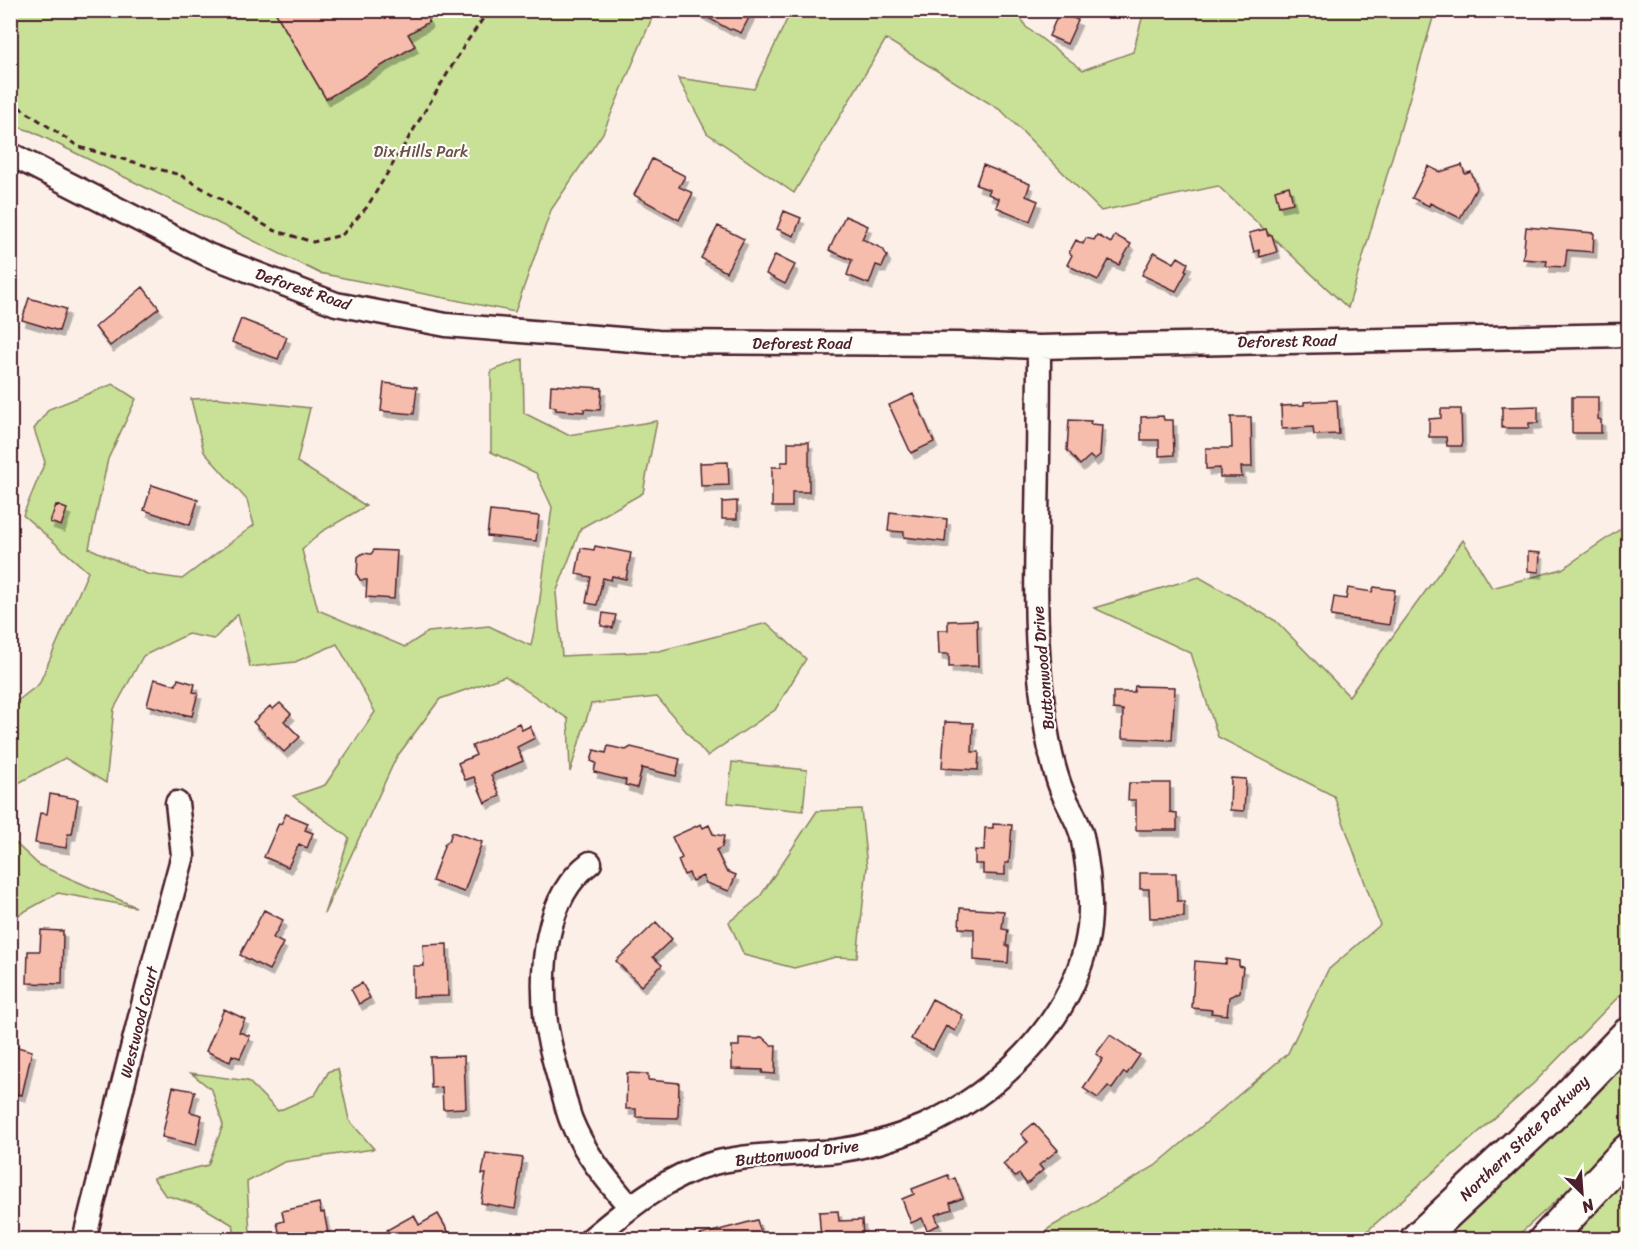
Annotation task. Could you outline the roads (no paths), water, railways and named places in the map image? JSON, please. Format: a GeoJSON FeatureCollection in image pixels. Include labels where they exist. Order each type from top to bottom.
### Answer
{"type":"FeatureCollection","features":[{"type":"Feature","properties":{"kind":"highway","name":"Northern State Parkway"},"geometry":{"type":"LineString","coordinates":[[1417,1239],[1558,1107],[1629,1035]]}},
{"type":"Feature","properties":{"kind":"highway"},"geometry":{"type":"LineString","coordinates":[[1546,1239],[1629,1151]]}},
{"type":"Feature","properties":{"kind":"street","name":"Deforest Road"},"geometry":{"type":"LineString","coordinates":[[10,154],[208,255],[336,304],[446,325],[658,342],[959,344],[1039,347],[1629,335]]}},
{"type":"Feature","properties":{"kind":"street","name":"Buttonwood Drive"},"geometry":{"type":"LineString","coordinates":[[590,1239],[629,1206],[673,1180],[712,1163],[751,1156],[837,1150],[879,1142],[922,1126],[960,1108],[998,1079],[1031,1047],[1058,1010],[1077,976],[1087,942],[1088,873],[1081,832],[1061,789],[1051,750],[1044,715],[1039,666],[1036,577],[1039,347]]}},
{"type":"Feature","properties":{"kind":"street","name":"Westwood Court"},"geometry":{"type":"LineString","coordinates":[[84,1239],[183,855],[177,803]]}},
{"type":"Feature","properties":{"kind":"street"},"geometry":{"type":"LineString","coordinates":[[591,863],[577,873],[557,903],[543,982],[546,1025],[571,1120],[596,1167],[629,1206]]}},
{"type":"Feature","properties":{"kind":"park label","name":"Dix Hills Park"},"geometry":{"type":"Point","coordinates":[421,151]}}]}
